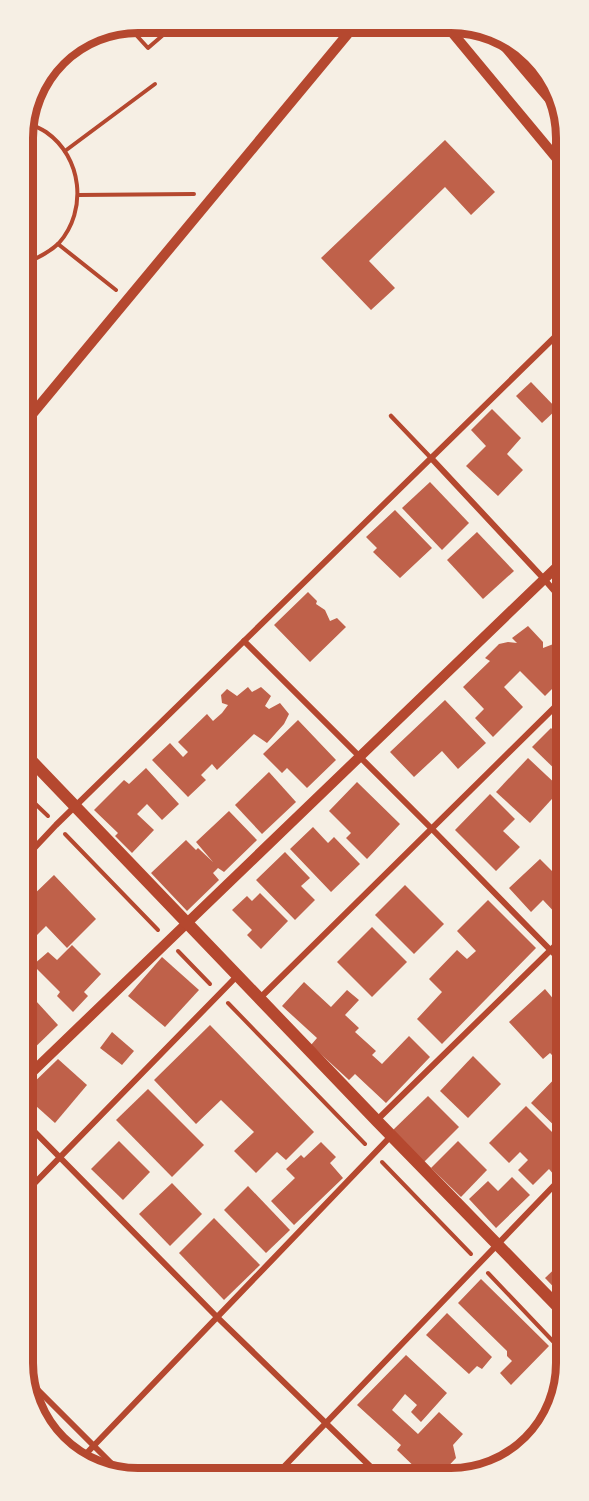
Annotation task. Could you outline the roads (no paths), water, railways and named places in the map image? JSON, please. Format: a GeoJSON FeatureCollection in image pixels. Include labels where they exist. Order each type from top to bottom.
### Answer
{"type":"FeatureCollection","features":[{"type":"Feature","properties":{"kind":"main road"},"geometry":{"type":"LineString","coordinates":[[33,762],[556,1305]]}},
{"type":"Feature","properties":{"kind":"street"},"geometry":{"type":"LineString","coordinates":[[33,413],[349,33]]}},
{"type":"Feature","properties":{"kind":"street"},"geometry":{"type":"LineString","coordinates":[[453,33],[556,158]]}},
{"type":"Feature","properties":{"kind":"street"},"geometry":{"type":"LineString","coordinates":[[507,50],[547,96]]}},
{"type":"Feature","properties":{"kind":"street"},"geometry":{"type":"LineString","coordinates":[[33,849],[556,336]]}},
{"type":"Feature","properties":{"kind":"street"},"geometry":{"type":"LineString","coordinates":[[432,459],[556,593]]}},
{"type":"Feature","properties":{"kind":"street"},"geometry":{"type":"LineString","coordinates":[[33,1072],[556,568]]}},
{"type":"Feature","properties":{"kind":"street"},"geometry":{"type":"LineString","coordinates":[[244,641],[556,955]]}},
{"type":"Feature","properties":{"kind":"street"},"geometry":{"type":"LineString","coordinates":[[260,998],[556,706]]}},
{"type":"Feature","properties":{"kind":"street"},"geometry":{"type":"LineString","coordinates":[[377,1121],[556,945]]}},
{"type":"Feature","properties":{"kind":"street"},"geometry":{"type":"LineString","coordinates":[[33,1185],[238,975]]}},
{"type":"Feature","properties":{"kind":"street"},"geometry":{"type":"LineString","coordinates":[[33,1130],[217,1317],[372,1468]]}},
{"type":"Feature","properties":{"kind":"street"},"geometry":{"type":"LineString","coordinates":[[85,1454],[391,1136]]}},
{"type":"Feature","properties":{"kind":"street"},"geometry":{"type":"LineString","coordinates":[[283,1468],[556,1183]]}},
{"type":"Feature","properties":{"kind":"street"},"geometry":{"type":"LineString","coordinates":[[37,1389],[112,1464]]}},
{"type":"Feature","properties":{"kind":"lane"},"geometry":{"type":"LineString","coordinates":[[391,416],[432,459]]}}]}
